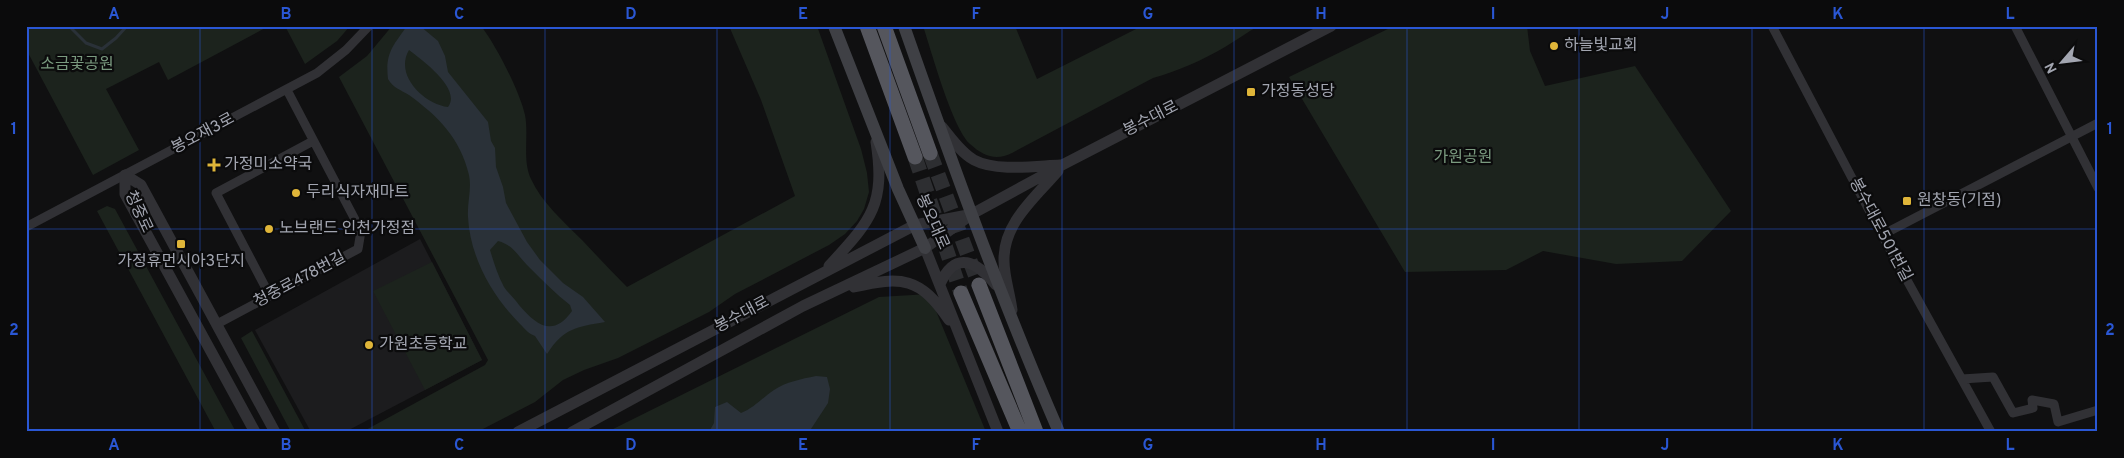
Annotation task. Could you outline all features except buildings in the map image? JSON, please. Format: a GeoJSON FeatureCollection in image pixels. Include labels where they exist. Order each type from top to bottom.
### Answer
{"type":"FeatureCollection","features":[{"type":"Feature","properties":{"kind":"highway"},"geometry":{"type":"LineString","coordinates":[[867,26],[914,158]]}},
{"type":"Feature","properties":{"kind":"highway"},"geometry":{"type":"LineString","coordinates":[[884,26],[930,153]]}},
{"type":"Feature","properties":{"kind":"highway"},"geometry":{"type":"LineString","coordinates":[[979,285],[1036,432]]}},
{"type":"Feature","properties":{"kind":"highway"},"geometry":{"type":"LineString","coordinates":[[961,293],[1020,432]]}},
{"type":"Feature","properties":{"kind":"main road","name":"봉오대로"},"geometry":{"type":"LineString","coordinates":[[834,26],[872,118],[898,189],[925,248]]}},
{"type":"Feature","properties":{"kind":"main road"},"geometry":{"type":"LineString","coordinates":[[904,26],[935,118],[1001,290],[1059,432]]}},
{"type":"Feature","properties":{"kind":"street","name":"봉오재3로"},"geometry":{"type":"LineString","coordinates":[[26,227],[287,90],[332,62],[369,26]]}},
{"type":"Feature","properties":{"kind":"street","name":"봉수대로"},"geometry":{"type":"LineString","coordinates":[[572,432],[803,306],[925,248],[972,214],[1064,164],[1331,26]]}},
{"type":"Feature","properties":{"kind":"street","name":"봉수대로501번길"},"geometry":{"type":"LineString","coordinates":[[1772,26],[1882,235],[1991,432]]}},
{"type":"Feature","properties":{"kind":"street"},"geometry":{"type":"LineString","coordinates":[[2015,26],[2098,188]]}},
{"type":"Feature","properties":{"kind":"street","name":"청중로478번길"},"geometry":{"type":"LineString","coordinates":[[217,324],[358,249],[361,240],[361,231],[287,90]]}},
{"type":"Feature","properties":{"kind":"street"},"geometry":{"type":"LineString","coordinates":[[824,272],[868,221],[877,202],[880,168],[872,118]]}},
{"type":"Feature","properties":{"kind":"street"},"geometry":{"type":"LineString","coordinates":[[935,118],[960,149],[973,160],[984,164],[1023,166],[1064,164]]}},
{"type":"Feature","properties":{"kind":"street"},"geometry":{"type":"LineString","coordinates":[[1882,235],[2098,123]]}},
{"type":"Feature","properties":{"kind":"street"},"geometry":{"type":"LineString","coordinates":[[270,296],[216,194],[313,141]]}},
{"type":"Feature","properties":{"kind":"street"},"geometry":{"type":"LineString","coordinates":[[1013,320],[1004,262],[1004,243],[1016,218],[1064,164]]}},
{"type":"Feature","properties":{"kind":"street","name":"청중로"},"geometry":{"type":"LineString","coordinates":[[125,175],[141,185],[275,432]]}},
{"type":"Feature","properties":{"kind":"street","name":"청중로"},"geometry":{"type":"LineString","coordinates":[[125,175],[126,194],[255,432]]}},
{"type":"Feature","properties":{"kind":"street","name":"봉수대로"},"geometry":{"type":"LineString","coordinates":[[518,432],[915,226],[972,214]]}},
{"type":"Feature","properties":{"kind":"street","name":"봉오대로"},"geometry":{"type":"LineString","coordinates":[[925,248],[998,432]]}},
{"type":"Feature","properties":{"kind":"street"},"geometry":{"type":"LineString","coordinates":[[940,284],[949,269],[959,263],[966,263],[975,264],[984,270],[1001,290]]}},
{"type":"Feature","properties":{"kind":"street"},"geometry":{"type":"LineString","coordinates":[[835,291],[876,282],[902,281],[914,284],[929,294],[940,306],[961,337]]}},
{"type":"Feature","properties":{"kind":"street"},"geometry":{"type":"LineString","coordinates":[[1962,379],[1993,377],[2013,413],[2033,408],[2032,400],[2054,404],[2058,422],[2098,410]]}},
{"type":"Feature","properties":{"kind":"shaded area"},"geometry":{"type":"Polygon","coordinates":[[[407,26],[420,26],[438,41],[445,56],[448,72],[488,122],[491,141],[495,148],[496,167],[506,203],[527,242],[540,260],[563,283],[583,297],[605,322],[586,325],[572,330],[559,339],[547,354],[535,336],[524,328],[500,301],[484,275],[473,247],[470,232],[468,217],[469,175],[454,139],[439,120],[409,95],[395,87],[388,79],[387,70],[391,50],[407,26]],[[409,50],[405,60],[405,69],[414,87],[430,100],[448,107],[451,100],[450,92],[445,84],[431,68],[409,50]],[[498,241],[490,250],[504,287],[519,305],[538,323],[545,326],[558,324],[565,319],[572,311],[570,305],[545,283],[512,249],[498,241]]]}},
{"type":"Feature","properties":{"kind":"shaded area","name":"가원초등학교"},"geometry":{"type":"Polygon","coordinates":[[[420,239],[482,360],[345,432],[311,432],[255,330],[420,239]]]}},
{"type":"Feature","properties":{"kind":"shaded area"},"geometry":{"type":"Polygon","coordinates":[[[816,376],[827,377],[830,389],[828,403],[809,432],[709,432],[714,423],[715,407],[727,402],[741,413],[779,387],[816,376]]]}},
{"type":"Feature","properties":{"kind":"green space","name":"소금꽃공원"},"geometry":{"type":"Polygon","coordinates":[[[26,26],[269,26],[168,80],[159,62],[106,89],[139,150],[93,175],[26,49],[26,26]]]}},
{"type":"Feature","properties":{"kind":"green space"},"geometry":{"type":"Polygon","coordinates":[[[285,26],[350,26],[337,41],[305,64],[285,26]]]}},
{"type":"Feature","properties":{"kind":"green space"},"geometry":{"type":"Polygon","coordinates":[[[392,26],[481,26],[507,69],[522,105],[526,123],[528,172],[536,188],[554,212],[627,287],[795,196],[761,100],[729,26],[817,26],[861,149],[867,173],[869,192],[864,209],[857,221],[845,234],[829,245],[735,294],[709,312],[618,358],[563,380],[535,402],[477,432],[362,432],[485,365],[488,360],[339,77],[367,56],[392,26]]]}},
{"type":"Feature","properties":{"kind":"green space"},"geometry":{"type":"Polygon","coordinates":[[[923,26],[1015,26],[1037,79],[1142,26],[1259,26],[1208,56],[1181,69],[1153,78],[1012,153],[995,157],[980,152],[963,135],[943,89],[923,26]]]}},
{"type":"Feature","properties":{"kind":"green space","name":"가원공원"},"geometry":{"type":"Polygon","coordinates":[[[1394,26],[1527,26],[1530,51],[1545,86],[1635,66],[1731,211],[1682,261],[1616,264],[1543,251],[1506,270],[1405,272],[1289,77],[1394,26]]]}},
{"type":"Feature","properties":{"kind":"green space"},"geometry":{"type":"Polygon","coordinates":[[[107,206],[115,209],[236,432],[216,432],[97,211],[107,206]]]}},
{"type":"Feature","properties":{"kind":"green space"},"geometry":{"type":"Polygon","coordinates":[[[432,262],[482,360],[425,390],[373,291],[432,262]]]}},
{"type":"Feature","properties":{"kind":"green space"},"geometry":{"type":"Polygon","coordinates":[[[929,294],[986,432],[607,432],[879,297],[929,294]]]}},
{"type":"Feature","properties":{"kind":"green space"},"geometry":{"type":"Polygon","coordinates":[[[252,331],[306,432],[291,432],[241,338],[252,331]]]}},
{"type":"Feature","properties":{"kind":"waterway"},"geometry":{"type":"LineString","coordinates":[[69,26],[86,43],[102,49],[127,26]]}},
{"type":"Feature","properties":{"kind":"tunnel"},"geometry":{"type":"LineString","coordinates":[[930,153],[979,285]]}},
{"type":"Feature","properties":{"kind":"tunnel"},"geometry":{"type":"LineString","coordinates":[[915,157],[961,293]]}},
{"type":"Feature","properties":{"kind":"place","name":"하늘빛교회"},"geometry":{"type":"Point","coordinates":[1554,46]}},
{"type":"Feature","properties":{"kind":"place","name":"가정동성당"},"geometry":{"type":"Point","coordinates":[1251,92]}},
{"type":"Feature","properties":{"kind":"place","name":"가정미소약국"},"geometry":{"type":"Point","coordinates":[214,165]}},
{"type":"Feature","properties":{"kind":"place","name":"두리식자재마트"},"geometry":{"type":"Point","coordinates":[296,193]}},
{"type":"Feature","properties":{"kind":"place","name":"원창동(기점)"},"geometry":{"type":"Point","coordinates":[1907,201]}},
{"type":"Feature","properties":{"kind":"place","name":"노브랜드 인천가정점"},"geometry":{"type":"Point","coordinates":[269,229]}},
{"type":"Feature","properties":{"kind":"place","name":"가정휴먼시아3단지"},"geometry":{"type":"Point","coordinates":[181,244]}},
{"type":"Feature","properties":{"kind":"place","name":"가원초등학교"},"geometry":{"type":"Point","coordinates":[369,345]}}]}
